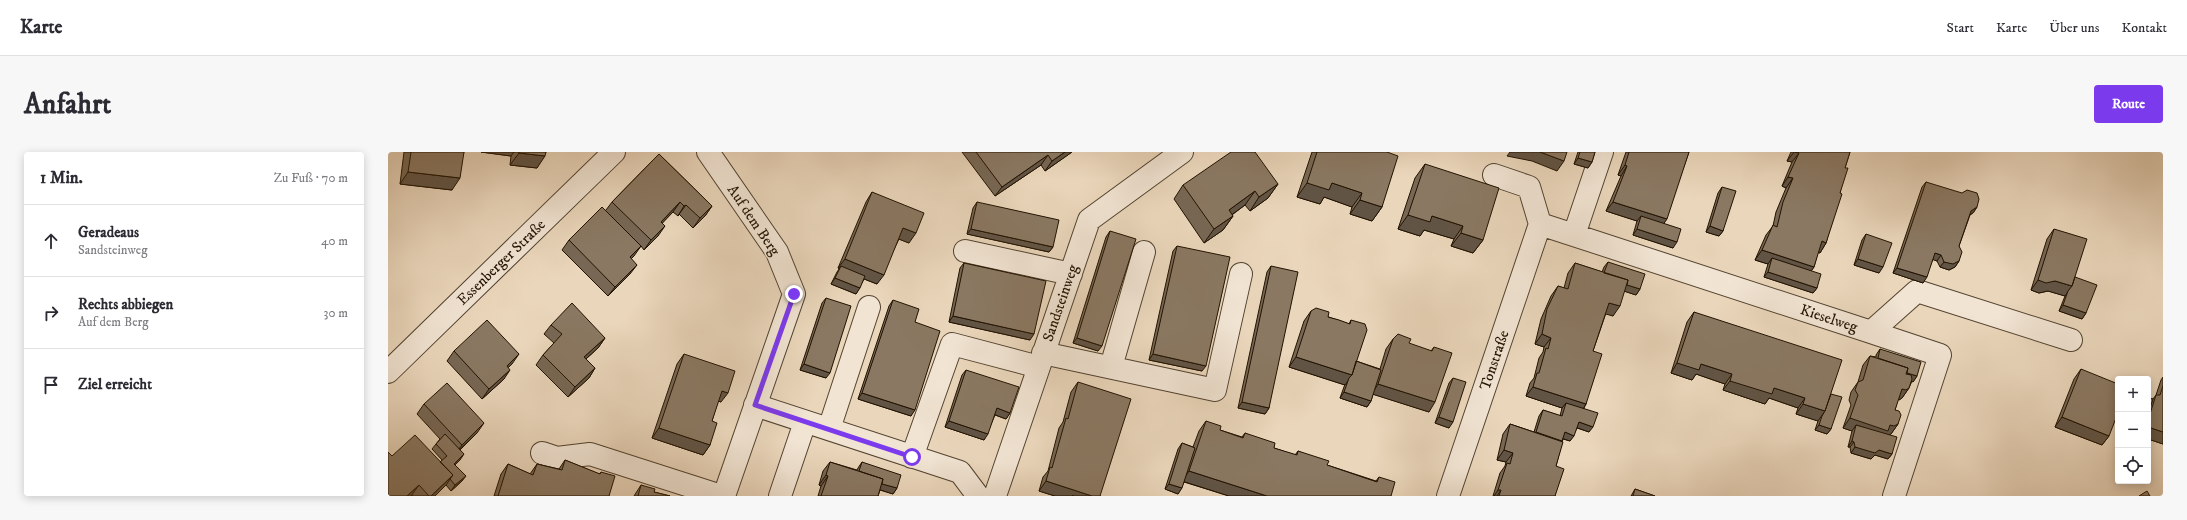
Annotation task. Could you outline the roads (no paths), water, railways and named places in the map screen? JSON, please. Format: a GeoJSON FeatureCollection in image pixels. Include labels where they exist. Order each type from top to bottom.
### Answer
{"type":"FeatureCollection","features":[{"type":"Feature","properties":{"kind":"street","name":"Essenberger Straße"},"geometry":{"type":"LineString","coordinates":[[388,372],[614,152]]}},
{"type":"Feature","properties":{"kind":"street","name":"Auf dem Berg"},"geometry":{"type":"LineString","coordinates":[[708,152],[777,252],[794,294],[724,496]]}},
{"type":"Feature","properties":{"kind":"street","name":"Sandsteinweg"},"geometry":{"type":"LineString","coordinates":[[995,496],[1089,220],[1182,152]]}},
{"type":"Feature","properties":{"kind":"street"},"geometry":{"type":"LineString","coordinates":[[1574,235],[1602,152]]}},
{"type":"Feature","properties":{"kind":"street"},"geometry":{"type":"LineString","coordinates":[[1494,175],[1529,187],[1540,224]]}},
{"type":"Feature","properties":{"kind":"street","name":"Kieselweg"},"geometry":{"type":"LineString","coordinates":[[1540,224],[1871,332],[1917,292],[2071,340]]}},
{"type":"Feature","properties":{"kind":"street","name":"Tonstraße"},"geometry":{"type":"LineString","coordinates":[[1448,496],[1540,224]]}},
{"type":"Feature","properties":{"kind":"street"},"geometry":{"type":"LineString","coordinates":[[965,251],[1070,274]]}},
{"type":"Feature","properties":{"kind":"street"},"geometry":{"type":"LineString","coordinates":[[1111,367],[1144,252]]}},
{"type":"Feature","properties":{"kind":"street"},"geometry":{"type":"LineString","coordinates":[[912,457],[952,344],[1041,360],[1111,367],[1215,390],[1241,274]]}},
{"type":"Feature","properties":{"kind":"street"},"geometry":{"type":"LineString","coordinates":[[829,429],[870,307]]}},
{"type":"Feature","properties":{"kind":"street"},"geometry":{"type":"LineString","coordinates":[[1871,332],[1940,355],[1894,496]]}},
{"type":"Feature","properties":{"kind":"street"},"geometry":{"type":"LineString","coordinates":[[755,405],[960,472],[978,496]]}},
{"type":"Feature","properties":{"kind":"street"},"geometry":{"type":"LineString","coordinates":[[780,496],[805,422]]}},
{"type":"Feature","properties":{"kind":"street"},"geometry":{"type":"LineString","coordinates":[[542,452],[557,458],[590,454],[721,496]]}}]}
